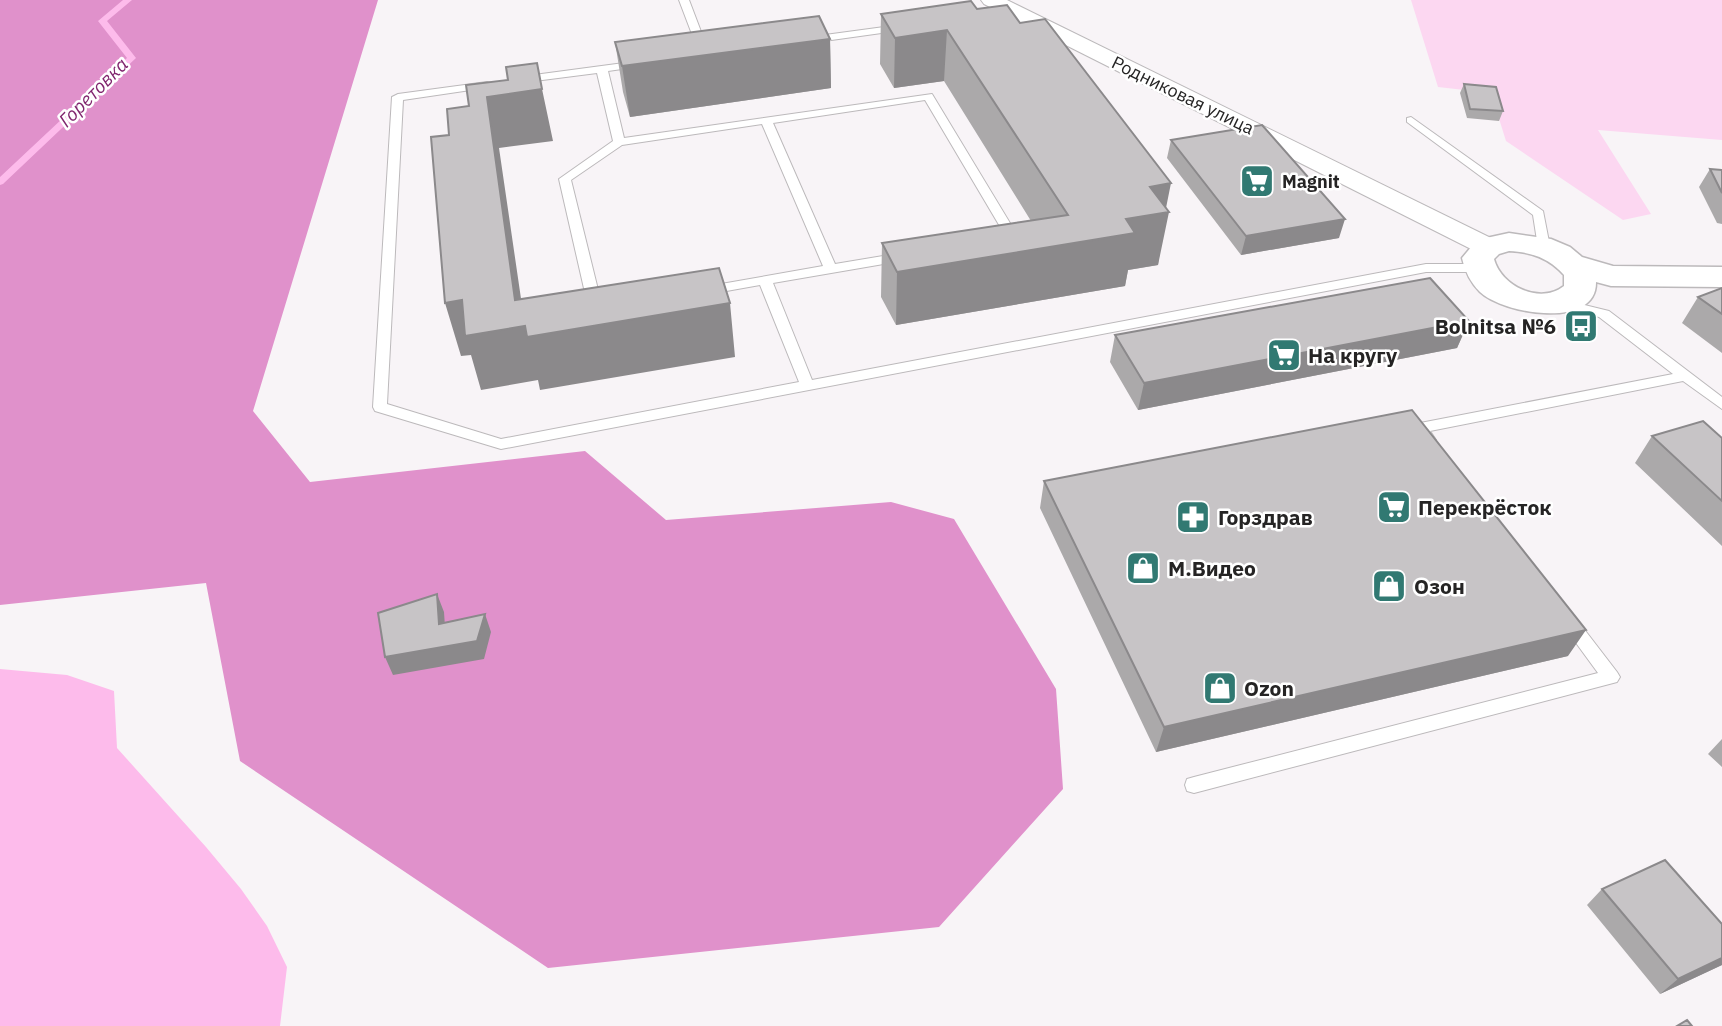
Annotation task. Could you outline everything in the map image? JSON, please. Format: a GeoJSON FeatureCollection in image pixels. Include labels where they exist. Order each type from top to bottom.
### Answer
{"type":"FeatureCollection","features":[{"type":"Feature","properties":{"kind":"street","name":"Родниковая улица"},"geometry":{"type":"LineString","coordinates":[[987,4],[1483,258]]}},
{"type":"Feature","properties":{"kind":"street"},"geometry":{"type":"LineString","coordinates":[[1581,282],[1544,247],[1509,242],[1483,258],[1490,284],[1513,297],[1532,302],[1581,282],[1722,276]]}},
{"type":"Feature","properties":{"kind":"lane"},"geometry":{"type":"LineString","coordinates":[[684,0],[699,55],[719,53]]}},
{"type":"Feature","properties":{"kind":"lane"},"geometry":{"type":"LineString","coordinates":[[801,41],[906,27]]}},
{"type":"Feature","properties":{"kind":"lane"},"geometry":{"type":"LineString","coordinates":[[653,62],[398,97],[380,407],[501,444],[1483,258]]}},
{"type":"Feature","properties":{"kind":"lane"},"geometry":{"type":"LineString","coordinates":[[602,69],[619,142]]}},
{"type":"Feature","properties":{"kind":"lane"},"geometry":{"type":"LineString","coordinates":[[609,308],[596,310],[565,179],[619,142],[928,96],[1013,238],[1000,240]]}},
{"type":"Feature","properties":{"kind":"lane"},"geometry":{"type":"LineString","coordinates":[[766,120],[831,269]]}},
{"type":"Feature","properties":{"kind":"lane"},"geometry":{"type":"LineString","coordinates":[[1411,120],[1539,214],[1544,247]]}},
{"type":"Feature","properties":{"kind":"lane"},"geometry":{"type":"LineString","coordinates":[[687,295],[909,256]]}},
{"type":"Feature","properties":{"kind":"lane"},"geometry":{"type":"LineString","coordinates":[[765,281],[807,385]]}},
{"type":"Feature","properties":{"kind":"lane"},"geometry":{"type":"LineString","coordinates":[[1581,282],[1604,314],[1722,404]]}},
{"type":"Feature","properties":{"kind":"lane"},"geometry":{"type":"LineString","coordinates":[[1437,450],[1420,429],[1685,376]]}},
{"type":"Feature","properties":{"kind":"lane"},"geometry":{"type":"LineString","coordinates":[[1194,785],[1611,677],[1561,612]]}},
{"type":"Feature","properties":{"kind":"shaded area"},"geometry":{"type":"Polygon","coordinates":[[[0,0],[378,0],[253,411],[310,482],[585,451],[666,520],[891,502],[954,519],[1056,689],[1063,789],[939,927],[548,968],[240,761],[206,583],[0,605],[0,0]]]}},
{"type":"Feature","properties":{"kind":"shaded area"},"geometry":{"type":"Polygon","coordinates":[[[1411,0],[1722,0],[1722,140],[1598,130],[1651,214],[1623,220],[1506,141],[1491,93],[1438,87],[1411,0]]]}},
{"type":"Feature","properties":{"kind":"shaded area"},"geometry":{"type":"Polygon","coordinates":[[[0,669],[67,675],[114,691],[117,748],[206,847],[267,926],[287,967],[280,1026],[0,1026],[0,669]]]}},
{"type":"Feature","properties":{"kind":"building"},"geometry":{"type":"Polygon","coordinates":[[[971,1],[977,9],[1007,5],[1020,23],[1045,19],[1171,183],[1150,187],[1169,212],[1126,219],[1135,233],[897,272],[882,243],[1068,215],[947,30],[895,38],[881,14],[971,1]]]}},
{"type":"Feature","properties":{"kind":"building"},"geometry":{"type":"Polygon","coordinates":[[[819,16],[830,39],[622,66],[615,42],[819,16]]]}},
{"type":"Feature","properties":{"kind":"building"},"geometry":{"type":"Polygon","coordinates":[[[537,63],[542,89],[487,97],[515,300],[719,268],[730,303],[527,337],[525,326],[465,336],[462,300],[445,303],[431,137],[449,135],[447,109],[469,106],[466,85],[508,80],[506,67],[537,63]]]}},
{"type":"Feature","properties":{"kind":"building"},"geometry":{"type":"Polygon","coordinates":[[[1464,84],[1496,87],[1503,111],[1470,109],[1464,84]]]}},
{"type":"Feature","properties":{"kind":"building"},"geometry":{"type":"Polygon","coordinates":[[[1262,125],[1345,219],[1246,236],[1171,140],[1262,125]]]}},
{"type":"Feature","properties":{"kind":"building"},"geometry":{"type":"Polygon","coordinates":[[[1710,169],[1722,170],[1722,193],[1710,169]]]}},
{"type":"Feature","properties":{"kind":"building"},"geometry":{"type":"Polygon","coordinates":[[[1430,278],[1469,321],[1144,383],[1115,335],[1430,278]]]}},
{"type":"Feature","properties":{"kind":"building"},"geometry":{"type":"Polygon","coordinates":[[[1722,288],[1722,314],[1698,297],[1722,288]]]}},
{"type":"Feature","properties":{"kind":"building"},"geometry":{"type":"Polygon","coordinates":[[[1412,410],[1586,630],[1164,727],[1044,481],[1412,410]]]}},
{"type":"Feature","properties":{"kind":"building"},"geometry":{"type":"Polygon","coordinates":[[[1703,421],[1722,438],[1722,501],[1652,436],[1703,421]]]}},
{"type":"Feature","properties":{"kind":"building"},"geometry":{"type":"Polygon","coordinates":[[[437,594],[439,624],[485,614],[477,641],[385,657],[378,613],[437,594]]]}},
{"type":"Feature","properties":{"kind":"building"},"geometry":{"type":"Polygon","coordinates":[[[1665,860],[1722,924],[1722,958],[1678,979],[1602,889],[1665,860]]]}},
{"type":"Feature","properties":{"kind":"building"},"geometry":{"type":"Polygon","coordinates":[[[1687,1020],[1692,1026],[1677,1026],[1687,1020]]]}},
{"type":"Feature","properties":{"kind":"waterway","name":"Горетовка"},"geometry":{"type":"LineString","coordinates":[[0,182],[132,58],[102,21],[128,0]]}},
{"type":"Feature","properties":{"kind":"place","name":"Magnit"},"geometry":{"type":"Point","coordinates":[1257,181]}},
{"type":"Feature","properties":{"kind":"place","name":"Bolnitsa №6"},"geometry":{"type":"Point","coordinates":[1581,326]}},
{"type":"Feature","properties":{"kind":"place","name":"На кругу"},"geometry":{"type":"Point","coordinates":[1284,355]}},
{"type":"Feature","properties":{"kind":"place","name":"Перекрёсток"},"geometry":{"type":"Point","coordinates":[1394,507]}},
{"type":"Feature","properties":{"kind":"place","name":"Горздрав"},"geometry":{"type":"Point","coordinates":[1193,517]}},
{"type":"Feature","properties":{"kind":"place","name":"М.Видео"},"geometry":{"type":"Point","coordinates":[1143,568]}},
{"type":"Feature","properties":{"kind":"place","name":"Озон"},"geometry":{"type":"Point","coordinates":[1389,586]}},
{"type":"Feature","properties":{"kind":"place","name":"Ozon"},"geometry":{"type":"Point","coordinates":[1220,688]}}]}
